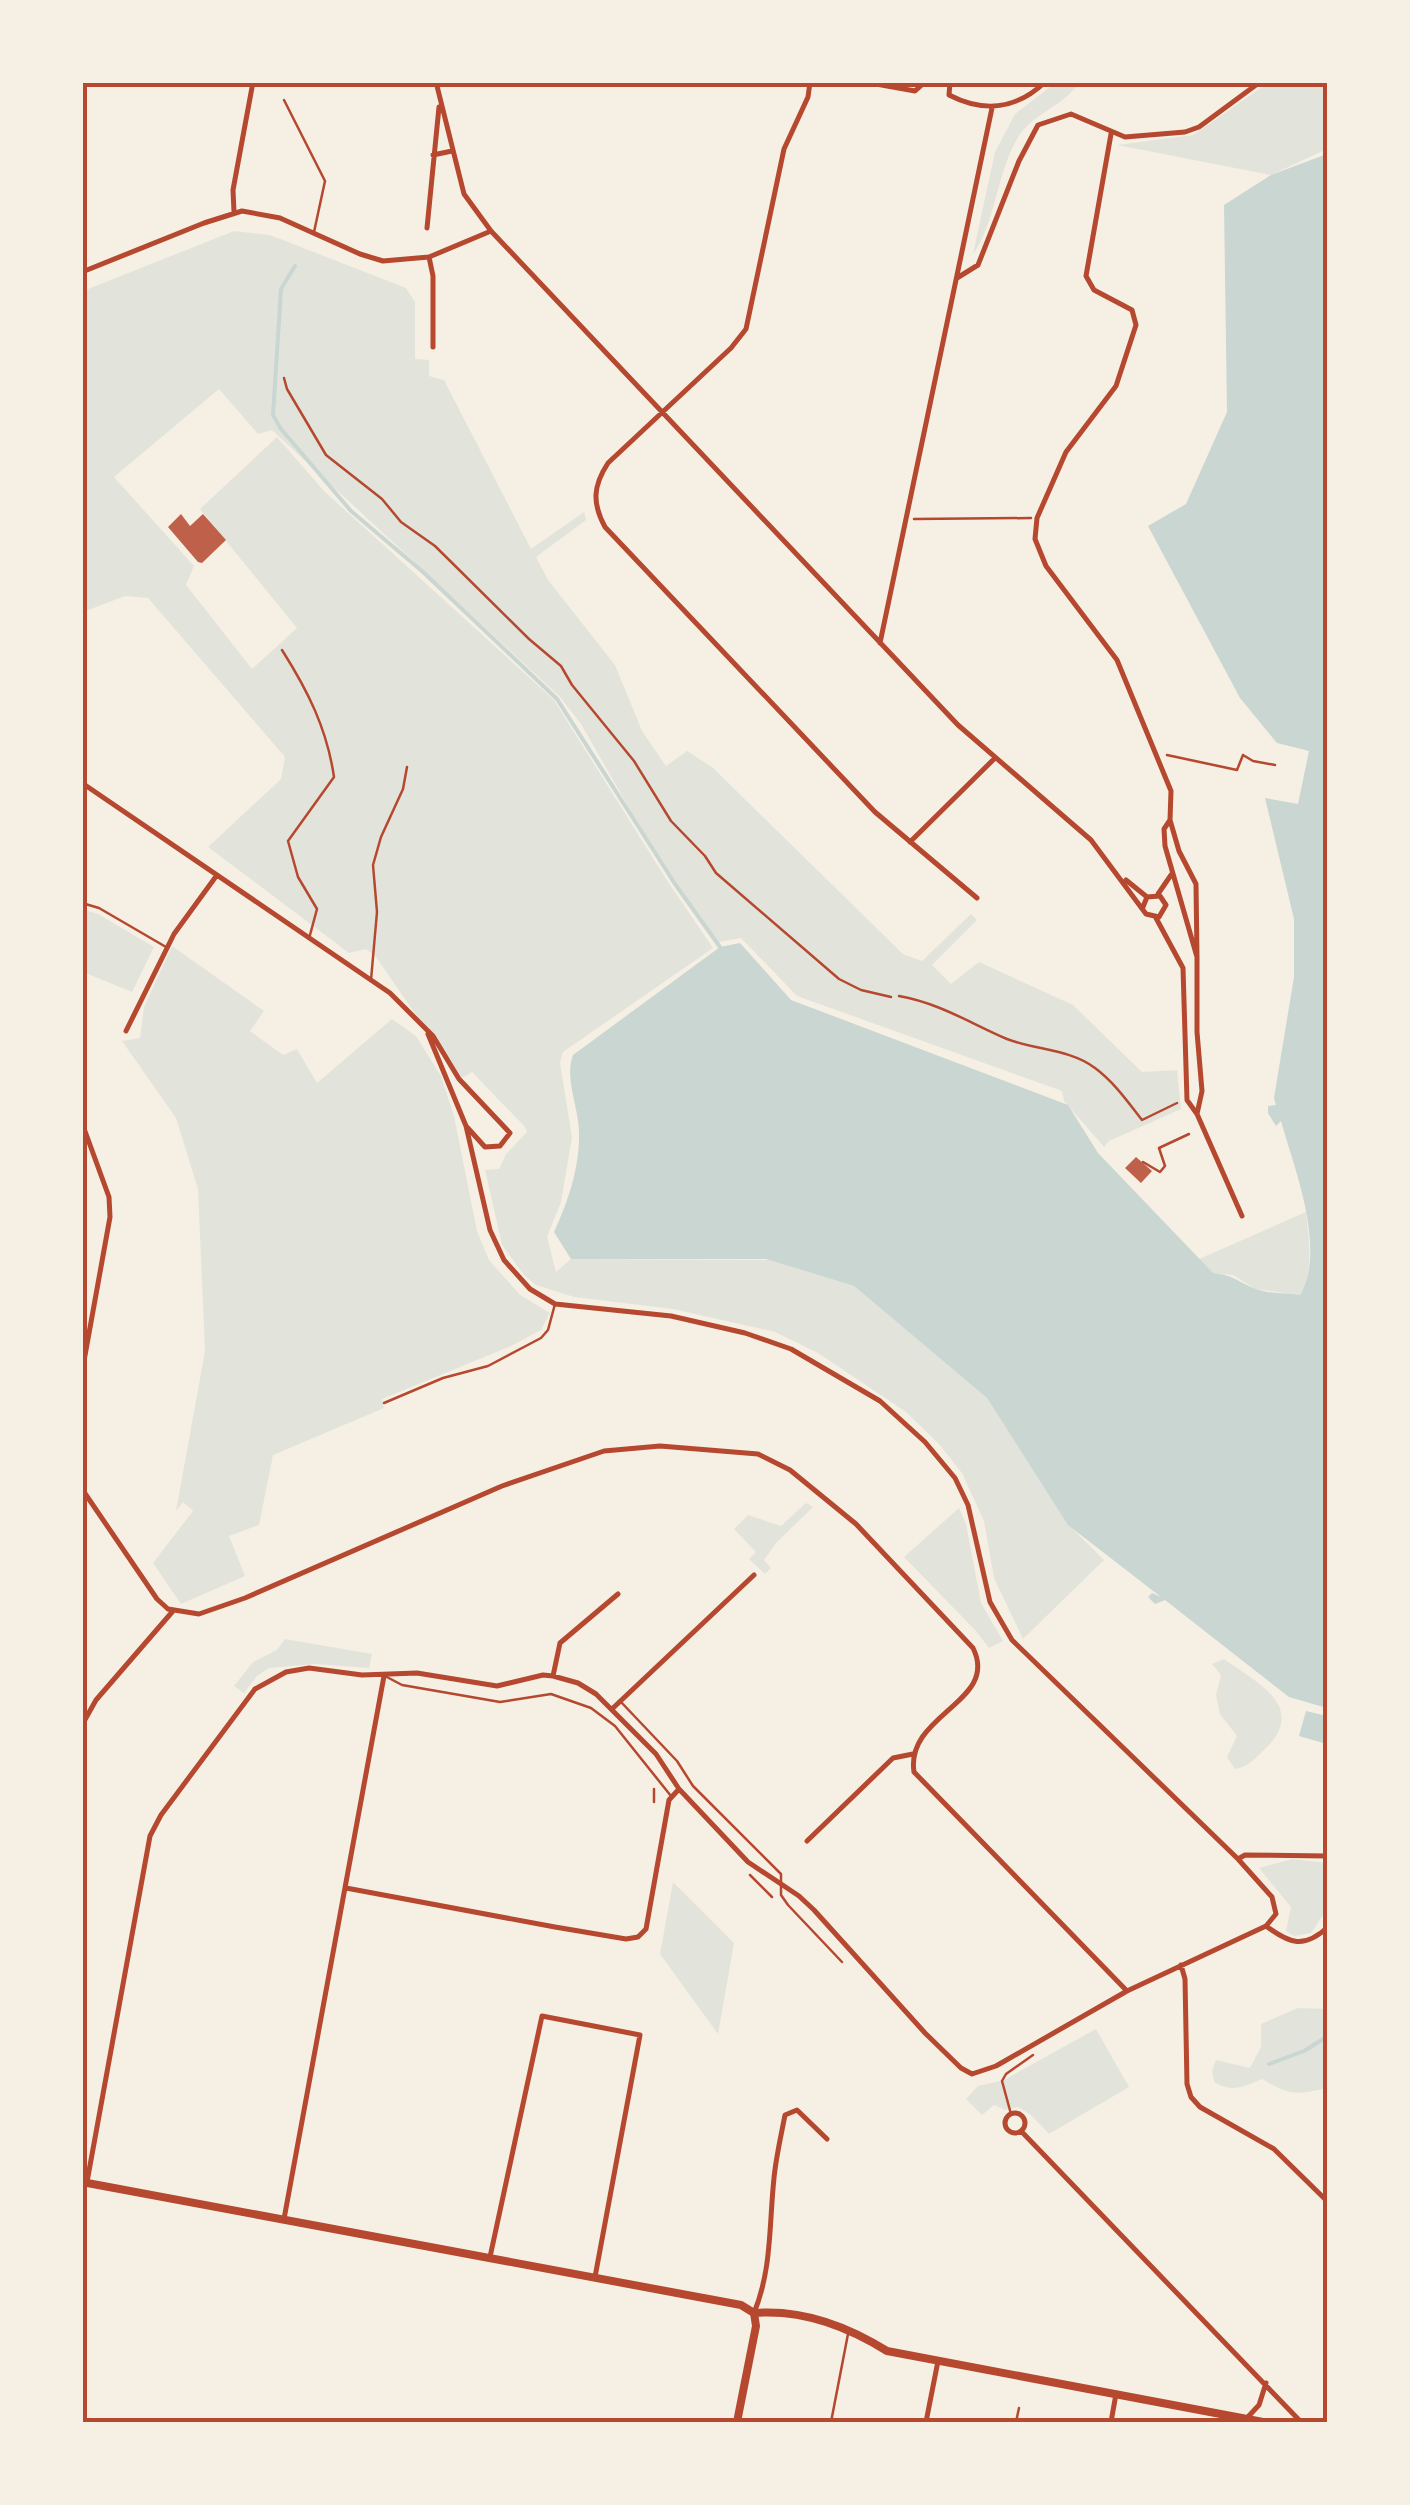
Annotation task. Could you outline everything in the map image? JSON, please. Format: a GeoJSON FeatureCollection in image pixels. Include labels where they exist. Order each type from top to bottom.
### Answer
{"type":"FeatureCollection","features":[{"type":"Feature","properties":{"kind":"main road"},"geometry":{"type":"LineString","coordinates":[[84,2183],[741,2304],[754,2312],[778,2312],[850,2328],[887,2351],[1263,2422]]}},
{"type":"Feature","properties":{"kind":"main road"},"geometry":{"type":"LineString","coordinates":[[737,2422],[756,2326],[754,2312]]}},
{"type":"Feature","properties":{"kind":"street"},"geometry":{"type":"LineString","coordinates":[[234,212],[233,190],[253,82]]}},
{"type":"Feature","properties":{"kind":"street"},"geometry":{"type":"LineString","coordinates":[[436,82],[468,204],[491,231],[958,725],[1092,840],[1146,914],[1156,918],[1183,968],[1185,1100],[1197,1114],[1242,1216]]}},
{"type":"Feature","properties":{"kind":"street"},"geometry":{"type":"LineString","coordinates":[[810,82],[808,97],[784,148],[746,329],[731,348],[608,463],[594,494],[596,512],[875,812],[977,898]]}},
{"type":"Feature","properties":{"kind":"street"},"geometry":{"type":"LineString","coordinates":[[864,82],[915,91],[924,82]]}},
{"type":"Feature","properties":{"kind":"street"},"geometry":{"type":"LineString","coordinates":[[950,82],[949,95],[992,108],[1012,104],[1045,82]]}},
{"type":"Feature","properties":{"kind":"street"},"geometry":{"type":"LineString","coordinates":[[957,278],[978,265],[1018,162],[1038,125],[1071,114],[1125,138],[1185,132],[1200,127],[1260,82]]}},
{"type":"Feature","properties":{"kind":"street"},"geometry":{"type":"LineString","coordinates":[[428,228],[440,102]]}},
{"type":"Feature","properties":{"kind":"street"},"geometry":{"type":"LineString","coordinates":[[880,643],[992,108]]}},
{"type":"Feature","properties":{"kind":"street"},"geometry":{"type":"LineString","coordinates":[[1111,134],[1086,276],[1094,290],[1132,310],[1136,325],[1116,386],[1066,452],[1037,518],[1035,539],[1046,566],[1117,660],[1171,791],[1170,820],[1179,852],[1196,884],[1197,1032],[1202,1091],[1197,1114]]}},
{"type":"Feature","properties":{"kind":"street"},"geometry":{"type":"LineString","coordinates":[[433,155],[452,150]]}},
{"type":"Feature","properties":{"kind":"street"},"geometry":{"type":"LineString","coordinates":[[82,272],[234,212],[252,210],[383,261],[430,257],[491,231]]}},
{"type":"Feature","properties":{"kind":"street"},"geometry":{"type":"LineString","coordinates":[[430,257],[433,347]]}},
{"type":"Feature","properties":{"kind":"street"},"geometry":{"type":"LineString","coordinates":[[910,842],[995,758]]}},
{"type":"Feature","properties":{"kind":"street"},"geometry":{"type":"LineString","coordinates":[[82,783],[390,993],[428,1034],[466,1126],[490,1230],[504,1260],[530,1289],[555,1304],[671,1316],[745,1333],[804,1356],[880,1401],[925,1442],[955,1478],[974,1528],[990,1602],[1012,1640],[1238,1859],[1268,1892],[1276,1910],[1266,1926],[1126,1991],[985,2071],[972,2074],[925,2033],[814,1910],[748,1862],[679,1789],[656,1754],[612,1709],[578,1683],[543,1675],[497,1686],[417,1673],[384,1676],[309,1668],[286,1672],[255,1690],[154,1827],[84,2183]]}},
{"type":"Feature","properties":{"kind":"street"},"geometry":{"type":"LineString","coordinates":[[1170,820],[1164,830],[1172,872],[1197,958]]}},
{"type":"Feature","properties":{"kind":"street"},"geometry":{"type":"LineString","coordinates":[[1142,907],[1172,872]]}},
{"type":"Feature","properties":{"kind":"street"},"geometry":{"type":"LineString","coordinates":[[126,1032],[167,948],[217,875]]}},
{"type":"Feature","properties":{"kind":"street"},"geometry":{"type":"LineString","coordinates":[[1120,875],[1147,897]]}},
{"type":"Feature","properties":{"kind":"street"},"geometry":{"type":"LineString","coordinates":[[1156,918],[1176,890]]}},
{"type":"Feature","properties":{"kind":"street"},"geometry":{"type":"LineString","coordinates":[[1157,894],[1184,918]]}},
{"type":"Feature","properties":{"kind":"street"},"geometry":{"type":"LineString","coordinates":[[428,1034],[434,1036],[459,1079],[510,1134],[500,1146],[485,1147],[466,1126]]}},
{"type":"Feature","properties":{"kind":"street"},"geometry":{"type":"LineString","coordinates":[[82,1124],[108,1197],[110,1217],[82,1372]]}},
{"type":"Feature","properties":{"kind":"street"},"geometry":{"type":"LineString","coordinates":[[82,1489],[157,1599],[171,1610],[199,1614],[245,1598],[502,1486],[604,1451],[660,1446],[758,1454],[790,1470],[825,1496],[903,1571],[973,1648],[978,1670],[972,1686],[918,1740],[913,1754],[914,1772],[1126,1991]]}},
{"type":"Feature","properties":{"kind":"street"},"geometry":{"type":"LineString","coordinates":[[612,1709],[754,1574]]}},
{"type":"Feature","properties":{"kind":"street"},"geometry":{"type":"LineString","coordinates":[[553,1676],[560,1643],[618,1594]]}},
{"type":"Feature","properties":{"kind":"street"},"geometry":{"type":"LineString","coordinates":[[82,1725],[96,1700],[171,1610]]}},
{"type":"Feature","properties":{"kind":"street"},"geometry":{"type":"LineString","coordinates":[[284,2219],[384,1676]]}},
{"type":"Feature","properties":{"kind":"street"},"geometry":{"type":"LineString","coordinates":[[807,1841],[893,1758],[913,1754]]}},
{"type":"Feature","properties":{"kind":"street"},"geometry":{"type":"LineString","coordinates":[[346,1888],[626,1939],[638,1938],[646,1929],[669,1800],[679,1789]]}},
{"type":"Feature","properties":{"kind":"street"},"geometry":{"type":"LineString","coordinates":[[1238,1859],[1246,1855],[1328,1856]]}},
{"type":"Feature","properties":{"kind":"street"},"geometry":{"type":"LineString","coordinates":[[1266,1926],[1299,1942],[1314,1939],[1328,1927]]}},
{"type":"Feature","properties":{"kind":"street"},"geometry":{"type":"LineString","coordinates":[[1181,1964],[1190,2097],[1274,2149],[1328,2202]]}},
{"type":"Feature","properties":{"kind":"street"},"geometry":{"type":"LineString","coordinates":[[490,2258],[542,2016],[640,2035],[595,2277]]}},
{"type":"Feature","properties":{"kind":"street"},"geometry":{"type":"LineString","coordinates":[[754,2312],[763,2291],[771,2248],[774,2176],[785,2115],[797,2110],[827,2139]]}},
{"type":"Feature","properties":{"kind":"street"},"geometry":{"type":"LineString","coordinates":[[1011,2114],[1020,2114],[1024,2119],[1021,2130],[1015,2133],[1006,2128],[1006,2119],[1011,2114]]}},
{"type":"Feature","properties":{"kind":"street"},"geometry":{"type":"LineString","coordinates":[[1021,2130],[1301,2422]]}},
{"type":"Feature","properties":{"kind":"street"},"geometry":{"type":"LineString","coordinates":[[926,2422],[938,2361]]}},
{"type":"Feature","properties":{"kind":"street"},"geometry":{"type":"LineString","coordinates":[[1246,2419],[1259,2404],[1266,2383]]}},
{"type":"Feature","properties":{"kind":"street"},"geometry":{"type":"LineString","coordinates":[[1111,2422],[1116,2394]]}},
{"type":"Feature","properties":{"kind":"lane"},"geometry":{"type":"LineString","coordinates":[[284,100],[325,181],[314,234]]}},
{"type":"Feature","properties":{"kind":"lane"},"geometry":{"type":"LineString","coordinates":[[282,650],[320,718],[334,777],[288,841],[298,877],[318,909],[309,937]]}},
{"type":"Feature","properties":{"kind":"lane"},"geometry":{"type":"LineString","coordinates":[[371,981],[378,912],[373,865],[408,767]]}},
{"type":"Feature","properties":{"kind":"lane"},"geometry":{"type":"LineString","coordinates":[[82,902],[167,948]]}},
{"type":"Feature","properties":{"kind":"lane"},"geometry":{"type":"LineString","coordinates":[[384,1403],[443,1378],[488,1366],[542,1338],[555,1304]]}},
{"type":"Feature","properties":{"kind":"lane"},"geometry":{"type":"LineString","coordinates":[[384,1676],[402,1685],[500,1702],[551,1694],[591,1708],[615,1726],[672,1797]]}},
{"type":"Feature","properties":{"kind":"lane"},"geometry":{"type":"LineString","coordinates":[[620,1701],[677,1761],[693,1786],[780,1874],[781,1895],[788,1905],[842,1962]]}},
{"type":"Feature","properties":{"kind":"lane"},"geometry":{"type":"LineString","coordinates":[[831,2422],[850,2328]]}},
{"type":"Feature","properties":{"kind":"lane"},"geometry":{"type":"LineString","coordinates":[[1016,2422],[1019,2408]]}},
{"type":"Feature","properties":{"kind":"path"},"geometry":{"type":"LineString","coordinates":[[284,378],[287,390],[326,456],[382,499],[400,522],[434,546],[529,640],[561,666],[634,761],[671,821],[716,873],[839,979],[861,990],[892,997]]}},
{"type":"Feature","properties":{"kind":"path"},"geometry":{"type":"LineString","coordinates":[[906,519],[1037,518]]}},
{"type":"Feature","properties":{"kind":"path"},"geometry":{"type":"LineString","coordinates":[[1156,756],[1237,770],[1244,755],[1274,765]]}},
{"type":"Feature","properties":{"kind":"path"},"geometry":{"type":"LineString","coordinates":[[898,996],[924,1001],[1009,1040],[1060,1052],[1093,1066],[1142,1120],[1185,1100]]}},
{"type":"Feature","properties":{"kind":"path"},"geometry":{"type":"LineString","coordinates":[[1143,1162],[1160,1172],[1165,1166],[1159,1148],[1189,1134]]}},
{"type":"Feature","properties":{"kind":"path"},"geometry":{"type":"LineString","coordinates":[[653,1782],[654,1802]]}},
{"type":"Feature","properties":{"kind":"path"},"geometry":{"type":"LineString","coordinates":[[739,1864],[778,1903]]}},
{"type":"Feature","properties":{"kind":"path"},"geometry":{"type":"LineString","coordinates":[[1011,2114],[1002,2081],[1006,2074],[1031,2059],[1034,2044]]}},
{"type":"Feature","properties":{"kind":"shaded area"},"geometry":{"type":"Polygon","coordinates":[[[1055,83],[1079,83],[1017,139],[973,254],[995,152],[1015,114],[1055,83]]]}},
{"type":"Feature","properties":{"kind":"shaded area"},"geometry":{"type":"Polygon","coordinates":[[[1268,83],[1327,83],[1327,149],[1271,175],[1117,145],[1193,135],[1268,83]]]}},
{"type":"Feature","properties":{"kind":"shaded area"},"geometry":{"type":"Polygon","coordinates":[[[1327,154],[1327,1708],[1289,1697],[1165,1600],[1155,1604],[1148,1597],[1152,1593],[1161,1597],[1068,1525],[987,1398],[854,1286],[766,1259],[571,1259],[554,1232],[568,1196],[579,1145],[570,1074],[573,1055],[720,947],[740,943],[791,1000],[1068,1105],[1098,1153],[1213,1273],[1252,1288],[1300,1295],[1310,1255],[1305,1208],[1281,1121],[1276,1126],[1268,1113],[1268,1106],[1276,1105],[1294,977],[1294,919],[1265,798],[1298,804],[1309,751],[1277,743],[1240,698],[1148,526],[1186,504],[1227,412],[1224,205],[1271,175],[1327,154]]]}},
{"type":"Feature","properties":{"kind":"shaded area"},"geometry":{"type":"Polygon","coordinates":[[[234,231],[270,235],[406,288],[415,302],[415,359],[429,360],[429,376],[444,380],[531,549],[584,512],[586,520],[536,557],[548,580],[615,665],[642,731],[666,766],[687,751],[712,767],[903,954],[922,961],[971,914],[977,920],[932,965],[951,984],[979,962],[1073,1005],[1142,1072],[1177,1070],[1181,1109],[1109,1141],[1104,1147],[1064,1101],[1062,1091],[797,996],[741,938],[719,942],[672,883],[581,724],[560,697],[272,430],[258,434],[219,389],[114,477],[194,566],[186,585],[252,669],[297,628],[200,509],[277,437],[324,491],[554,700],[713,948],[563,1052],[560,1063],[572,1137],[561,1202],[547,1237],[556,1272],[571,1259],[770,1260],[854,1286],[987,1398],[1068,1524],[1104,1560],[1023,1639],[994,1578],[984,1521],[962,1473],[906,1412],[818,1353],[775,1332],[673,1309],[574,1297],[536,1285],[524,1275],[502,1245],[485,1170],[499,1169],[506,1154],[527,1132],[525,1127],[472,1072],[460,1079],[376,957],[366,949],[349,953],[208,847],[281,779],[285,757],[148,598],[125,596],[83,612],[83,291],[234,231]]]}},
{"type":"Feature","properties":{"kind":"shaded area"},"geometry":{"type":"Polygon","coordinates":[[[83,909],[154,947],[132,992],[83,972],[83,909]]]}},
{"type":"Feature","properties":{"kind":"shaded area"},"geometry":{"type":"Polygon","coordinates":[[[172,946],[264,1011],[250,1031],[283,1055],[297,1049],[317,1083],[392,1019],[416,1036],[441,1076],[454,1116],[477,1231],[489,1260],[520,1295],[550,1313],[541,1330],[511,1346],[382,1399],[384,1408],[273,1455],[259,1525],[229,1536],[245,1576],[181,1604],[153,1563],[193,1511],[183,1502],[176,1511],[205,1351],[198,1189],[176,1118],[122,1041],[140,1038],[144,1007],[172,946]]]}},
{"type":"Feature","properties":{"kind":"shaded area"},"geometry":{"type":"Polygon","coordinates":[[[1306,1212],[1309,1265],[1300,1295],[1255,1289],[1233,1275],[1213,1273],[1199,1259],[1306,1212]]]}},
{"type":"Feature","properties":{"kind":"shaded area"},"geometry":{"type":"Polygon","coordinates":[[[806,1503],[813,1507],[764,1560],[771,1568],[765,1574],[749,1559],[756,1552],[734,1529],[748,1515],[781,1526],[806,1503]]]}},
{"type":"Feature","properties":{"kind":"shaded area"},"geometry":{"type":"Polygon","coordinates":[[[959,1508],[966,1524],[981,1603],[1003,1641],[989,1648],[904,1557],[959,1508]]]}},
{"type":"Feature","properties":{"kind":"shaded area"},"geometry":{"type":"Polygon","coordinates":[[[285,1639],[372,1654],[369,1668],[315,1664],[269,1668],[244,1693],[234,1686],[253,1662],[277,1650],[285,1639]]]}},
{"type":"Feature","properties":{"kind":"shaded area"},"geometry":{"type":"Polygon","coordinates":[[[1224,1659],[1272,1696],[1282,1719],[1267,1747],[1249,1764],[1235,1769],[1227,1757],[1237,1736],[1220,1714],[1216,1695],[1221,1675],[1212,1664],[1224,1659]]]}},
{"type":"Feature","properties":{"kind":"shaded area"},"geometry":{"type":"Polygon","coordinates":[[[1306,1711],[1327,1716],[1327,1744],[1299,1736],[1306,1711]]]}},
{"type":"Feature","properties":{"kind":"shaded area"},"geometry":{"type":"Polygon","coordinates":[[[1292,1859],[1328,1863],[1327,1909],[1311,1933],[1294,1936],[1286,1931],[1291,1907],[1259,1868],[1292,1859]]]}},
{"type":"Feature","properties":{"kind":"shaded area"},"geometry":{"type":"Polygon","coordinates":[[[673,1882],[734,1943],[718,2034],[660,1954],[673,1882]]]}},
{"type":"Feature","properties":{"kind":"shaded area"},"geometry":{"type":"Polygon","coordinates":[[[1298,2008],[1327,2009],[1327,2088],[1293,2092],[1262,2079],[1233,2088],[1214,2082],[1216,2060],[1250,2068],[1261,2047],[1261,2024],[1298,2008]]]}},
{"type":"Feature","properties":{"kind":"shaded area"},"geometry":{"type":"Polygon","coordinates":[[[1096,2029],[1129,2087],[1049,2134],[1018,2107],[1005,2110],[994,2105],[982,2115],[966,2099],[978,2086],[1004,2080],[1096,2029]]]}},
{"type":"Feature","properties":{"kind":"building"},"geometry":{"type":"Polygon","coordinates":[[[181,514],[190,526],[203,514],[226,540],[202,563],[168,527],[181,514]]]}},
{"type":"Feature","properties":{"kind":"building"},"geometry":{"type":"Polygon","coordinates":[[[1136,1157],[1152,1171],[1141,1183],[1125,1168],[1136,1157]]]}},
{"type":"Feature","properties":{"kind":"waterway"},"geometry":{"type":"LineString","coordinates":[[295,266],[281,289],[273,415],[281,429],[351,511],[423,572],[557,699],[675,884],[720,947]]}},
{"type":"Feature","properties":{"kind":"waterway"},"geometry":{"type":"LineString","coordinates":[[1269,2064],[1304,2051],[1328,2036]]}}]}
